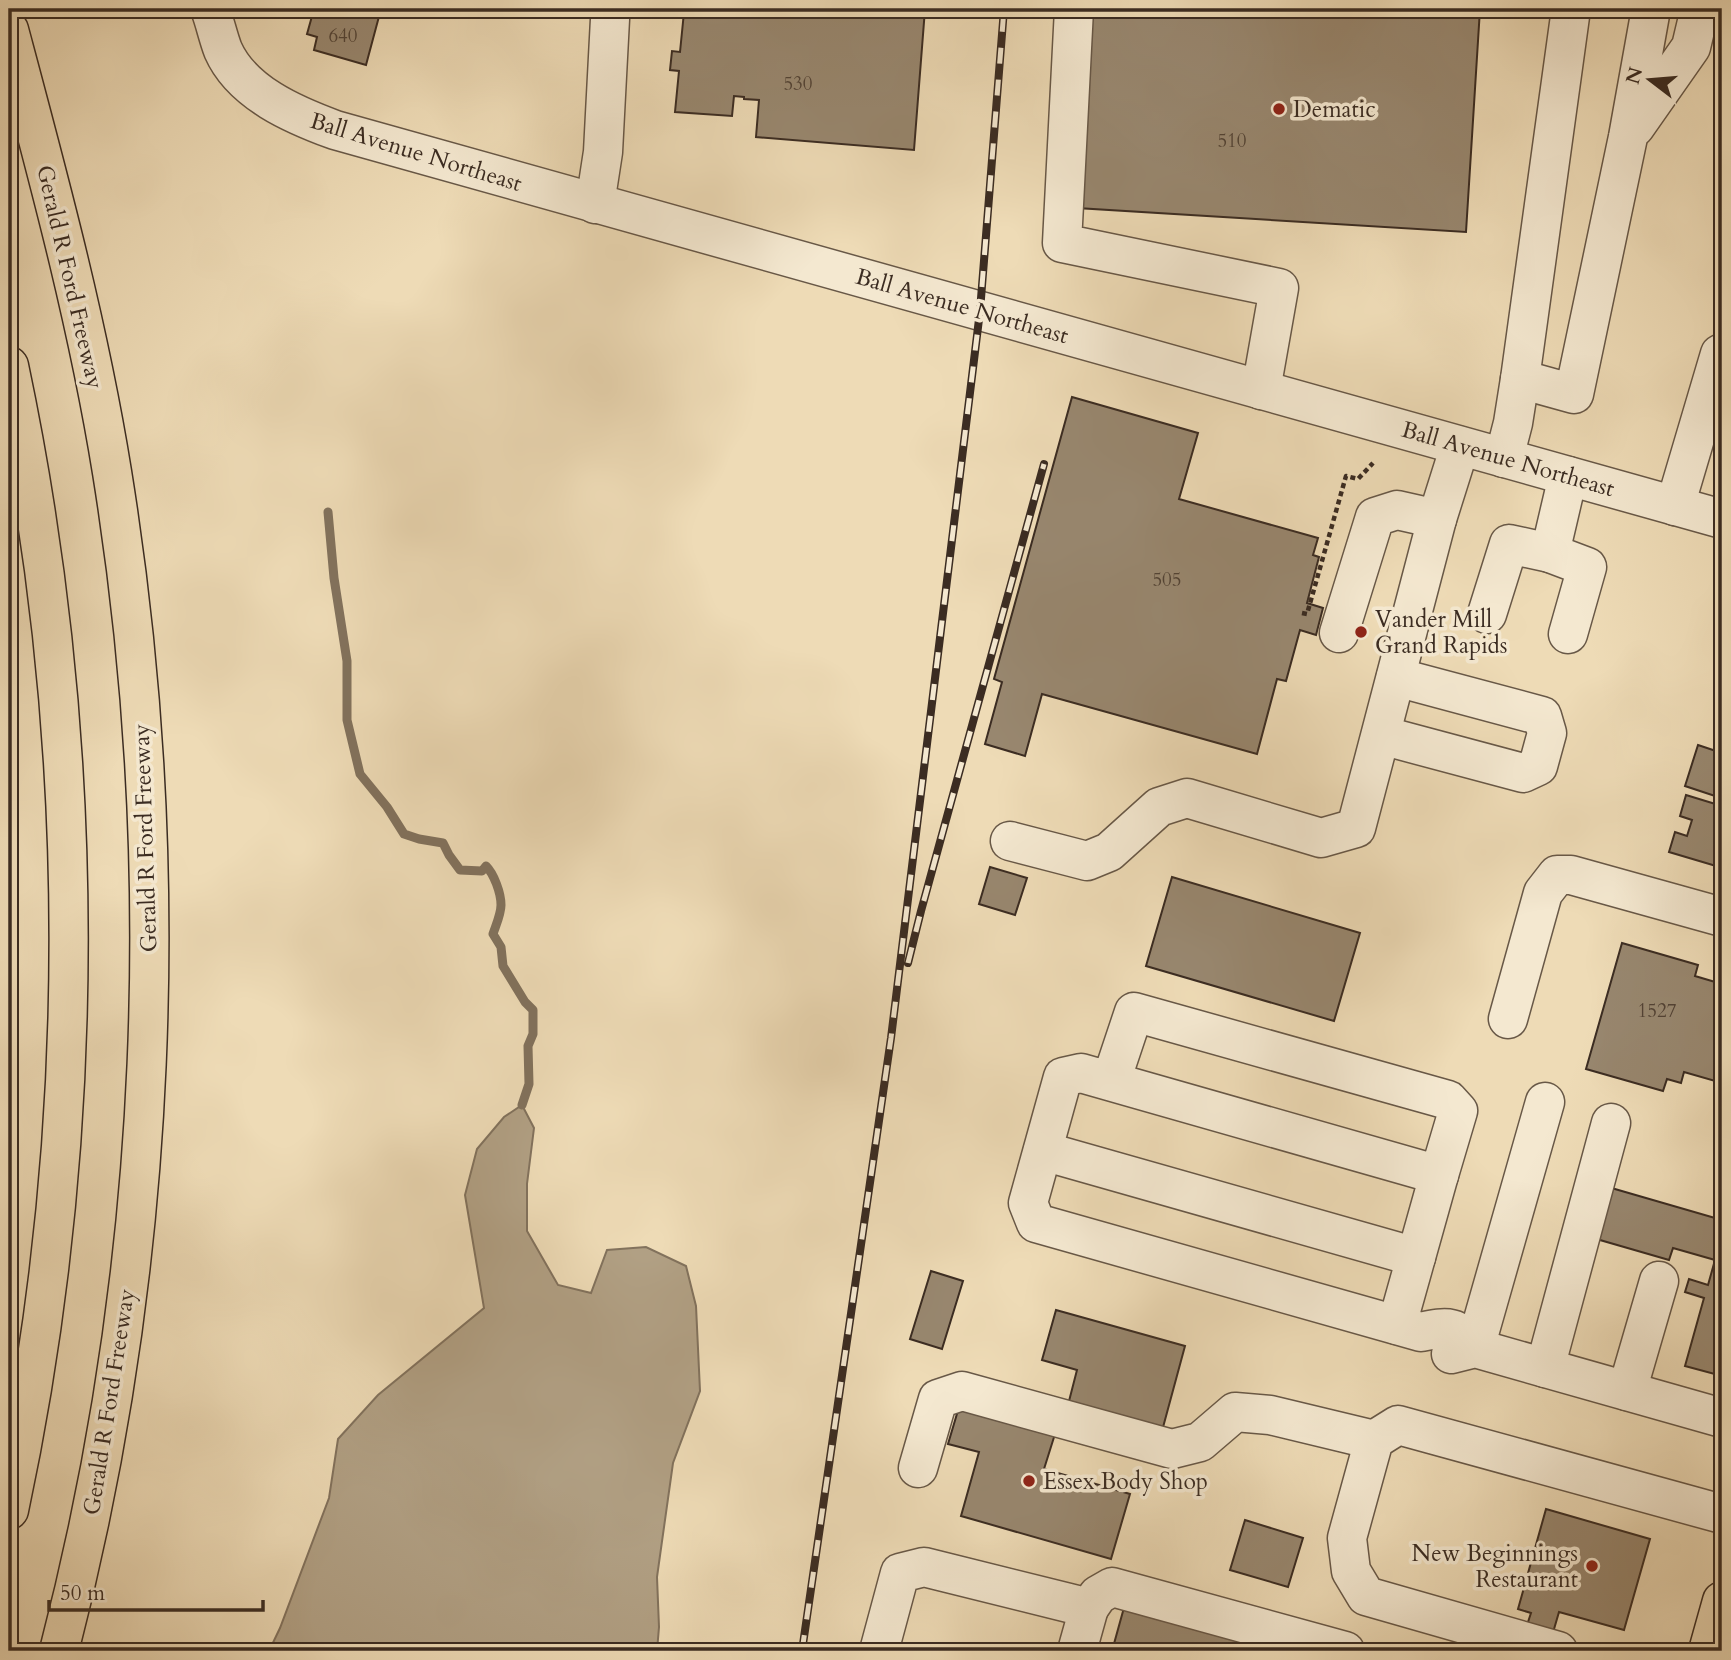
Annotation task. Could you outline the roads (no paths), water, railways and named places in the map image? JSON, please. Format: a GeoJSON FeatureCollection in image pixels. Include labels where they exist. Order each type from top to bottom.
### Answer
{"type":"FeatureCollection","features":[{"type":"Feature","properties":{"kind":"highway","name":"Gerald R Ford Freeway"},"geometry":{"type":"LineString","coordinates":[[9,30],[83,321],[111,469],[134,632],[147,809],[147,1078],[133,1249],[110,1417],[87,1539],[59,1651]]}},
{"type":"Feature","properties":{"kind":"highway"},"geometry":{"type":"LineString","coordinates":[[9,366],[29,476],[49,615],[61,733],[68,888],[66,1027],[56,1198],[35,1375],[9,1510]]}},
{"type":"Feature","properties":{"kind":"street","name":"Ball Avenue Northeast"},"geometry":{"type":"LineString","coordinates":[[210,9],[224,52],[245,80],[296,116],[335,131],[1722,519]]}},
{"type":"Feature","properties":{"kind":"street"},"geometry":{"type":"LineString","coordinates":[[1074,9],[1062,243],[1279,288],[1261,390]]}},
{"type":"Feature","properties":{"kind":"street"},"geometry":{"type":"LineString","coordinates":[[1504,458],[1520,379],[1571,9]]}},
{"type":"Feature","properties":{"kind":"street"},"geometry":{"type":"LineString","coordinates":[[1520,379],[1574,394],[1628,137],[1651,9]]}},
{"type":"Feature","properties":{"kind":"street"},"geometry":{"type":"LineString","coordinates":[[1628,137],[1691,47],[1700,9]]}},
{"type":"Feature","properties":{"kind":"street"},"geometry":{"type":"LineString","coordinates":[[595,204],[603,152],[610,19]]}},
{"type":"Feature","properties":{"kind":"street"},"geometry":{"type":"LineString","coordinates":[[1675,506],[1711,424],[1722,353]]}},
{"type":"Feature","properties":{"kind":"street"},"geometry":{"type":"LineString","coordinates":[[1010,841],[1087,862],[1109,852],[1159,807],[1187,798],[1321,838],[1356,828],[1437,519],[1460,446]]}},
{"type":"Feature","properties":{"kind":"street"},"geometry":{"type":"LineString","coordinates":[[1550,553],[1568,476]]}},
{"type":"Feature","properties":{"kind":"street"},"geometry":{"type":"LineString","coordinates":[[1339,633],[1376,517],[1397,510],[1437,519]]}},
{"type":"Feature","properties":{"kind":"street"},"geometry":{"type":"LineString","coordinates":[[1487,614],[1509,544],[1550,553],[1587,567],[1568,634]]}},
{"type":"Feature","properties":{"kind":"street"},"geometry":{"type":"LineString","coordinates":[[1381,735],[1523,773],[1538,766],[1547,733],[1542,716],[1396,677]]}},
{"type":"Feature","properties":{"kind":"street"},"geometry":{"type":"LineString","coordinates":[[1507,1019],[1543,893],[1557,874],[1571,875],[1722,917]]}},
{"type":"Feature","properties":{"kind":"street"},"geometry":{"type":"LineString","coordinates":[[1111,1081],[1134,1012],[1448,1100],[1458,1111],[1416,1257],[1409,1329]]}},
{"type":"Feature","properties":{"kind":"street"},"geometry":{"type":"LineString","coordinates":[[1440,1175],[1081,1073],[1063,1077],[1028,1203],[1036,1223],[1409,1329],[1442,1327],[1464,1332],[1475,1348],[1722,1418]]}},
{"type":"Feature","properties":{"kind":"street"},"geometry":{"type":"LineString","coordinates":[[1475,1348],[1545,1102]]}},
{"type":"Feature","properties":{"kind":"street"},"geometry":{"type":"LineString","coordinates":[[1545,1368],[1611,1122]]}},
{"type":"Feature","properties":{"kind":"street"},"geometry":{"type":"LineString","coordinates":[[1043,1151],[1416,1257]]}},
{"type":"Feature","properties":{"kind":"street"},"geometry":{"type":"LineString","coordinates":[[1627,1391],[1659,1281]]}},
{"type":"Feature","properties":{"kind":"street"},"geometry":{"type":"LineString","coordinates":[[918,1468],[938,1399],[962,1391],[1172,1448],[1200,1442],[1235,1412],[1270,1415],[1374,1440]]}},
{"type":"Feature","properties":{"kind":"street"},"geometry":{"type":"LineString","coordinates":[[1558,1651],[1366,1596],[1351,1571],[1347,1538],[1374,1440],[1398,1425],[1722,1514]]}},
{"type":"Feature","properties":{"kind":"street"},"geometry":{"type":"LineString","coordinates":[[888,1649],[900,1573],[924,1567],[1089,1608]]}},
{"type":"Feature","properties":{"kind":"street"},"geometry":{"type":"LineString","coordinates":[[1077,1651],[1089,1608],[1098,1595],[1112,1587],[1345,1651]]}},
{"type":"Feature","properties":{"kind":"waterway"},"geometry":{"type":"LineString","coordinates":[[328,512],[334,578],[347,661],[347,720],[360,774],[387,807],[404,834],[443,843],[460,870],[482,871],[486,866],[494,879],[501,905],[493,934],[501,947],[503,966],[525,1002],[533,1010],[533,1034],[528,1046],[529,1084],[522,1105]]}},
{"type":"Feature","properties":{"kind":"railway"},"geometry":{"type":"LineString","coordinates":[[802,1651],[891,1038],[980,311],[1004,9]]}},
{"type":"Feature","properties":{"kind":"railway"},"geometry":{"type":"LineString","coordinates":[[908,963],[1044,464]]}},
{"type":"Feature","properties":{"kind":"place","name":"Dematic"},"geometry":{"type":"Point","coordinates":[1279,109]}},
{"type":"Feature","properties":{"kind":"place","name":"Vander Mill Grand Rapids"},"geometry":{"type":"Point","coordinates":[1361,632]}},
{"type":"Feature","properties":{"kind":"place","name":"Essex Body Shop"},"geometry":{"type":"Point","coordinates":[1029,1481]}},
{"type":"Feature","properties":{"kind":"place","name":"New Beginnings Restaurant"},"geometry":{"type":"Point","coordinates":[1592,1566]}}]}
